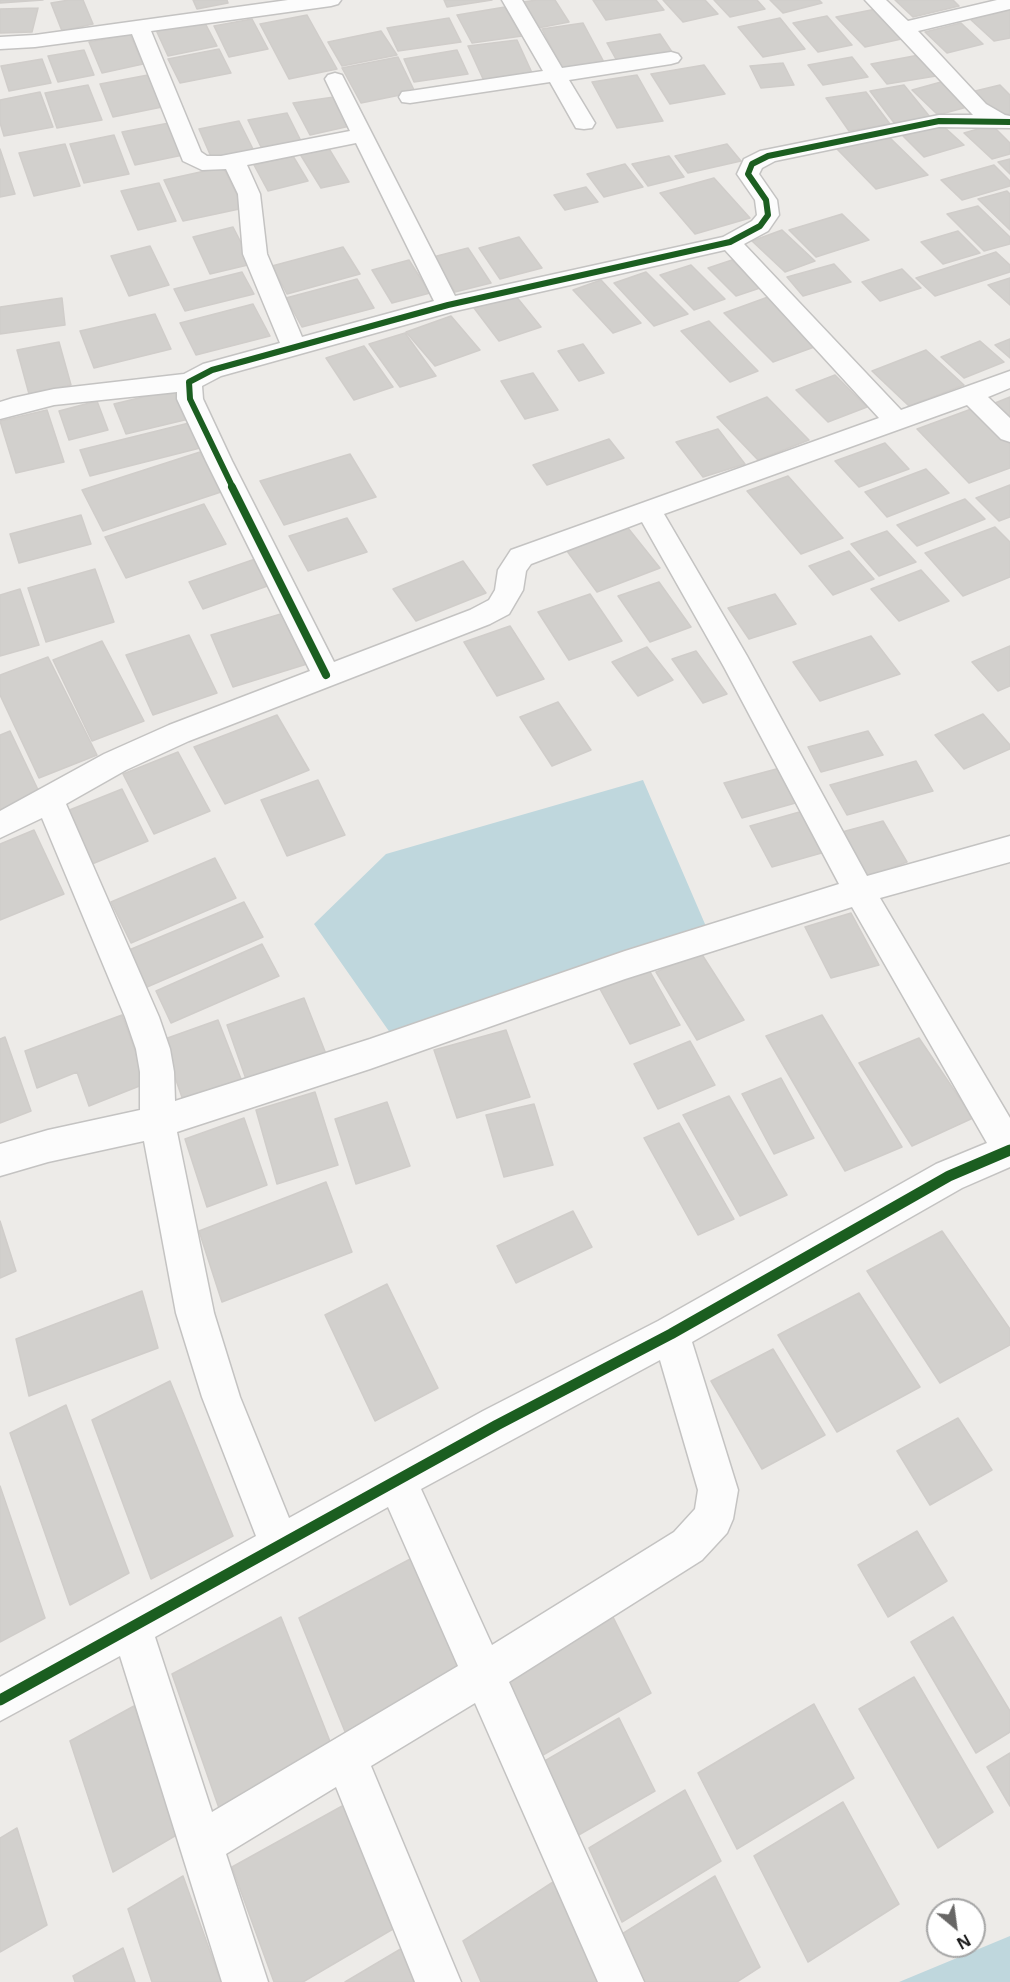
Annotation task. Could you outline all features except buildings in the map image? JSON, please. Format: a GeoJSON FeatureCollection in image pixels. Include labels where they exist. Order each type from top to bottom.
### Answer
{"type":"FeatureCollection","features":[{"type":"Feature","properties":{"kind":"street"},"geometry":{"type":"LineString","coordinates":[[0,43],[35,41],[331,0]]}},
{"type":"Feature","properties":{"kind":"street"},"geometry":{"type":"LineString","coordinates":[[513,0],[584,123]]}},
{"type":"Feature","properties":{"kind":"street"},"geometry":{"type":"LineString","coordinates":[[875,0],[978,109],[1008,125]]}},
{"type":"Feature","properties":{"kind":"street"},"geometry":{"type":"LineString","coordinates":[[903,28],[973,5],[1010,3]]}},
{"type":"Feature","properties":{"kind":"street"},"geometry":{"type":"LineString","coordinates":[[140,27],[191,156],[202,163],[234,161],[362,135]]}},
{"type":"Feature","properties":{"kind":"street"},"geometry":{"type":"LineString","coordinates":[[410,98],[671,57]]}},
{"type":"Feature","properties":{"kind":"street"},"geometry":{"type":"LineString","coordinates":[[335,79],[448,305]]}},
{"type":"Feature","properties":{"kind":"street"},"geometry":{"type":"LineString","coordinates":[[3,404],[189,382],[212,370],[448,305],[730,242],[760,226],[768,215],[766,200],[748,174],[752,164],[768,156],[939,121],[961,120],[1008,125]]}},
{"type":"Feature","properties":{"kind":"street"},"geometry":{"type":"LineString","coordinates":[[234,161],[249,194],[255,254],[294,347]]}},
{"type":"Feature","properties":{"kind":"street"},"geometry":{"type":"LineString","coordinates":[[730,242],[896,420]]}},
{"type":"Feature","properties":{"kind":"street"},"geometry":{"type":"LineString","coordinates":[[0,826],[116,762],[179,733],[480,617],[499,607],[509,590],[512,570],[521,557],[1010,379]]}},
{"type":"Feature","properties":{"kind":"street"},"geometry":{"type":"LineString","coordinates":[[189,382],[190,399],[326,675]]}},
{"type":"Feature","properties":{"kind":"street"},"geometry":{"type":"LineString","coordinates":[[971,394],[1010,433]]}},
{"type":"Feature","properties":{"kind":"street"},"geometry":{"type":"LineString","coordinates":[[0,1700],[279,1545],[671,1334],[949,1176],[1010,1150],[860,893],[737,664],[648,509]]}},
{"type":"Feature","properties":{"kind":"street"},"geometry":{"type":"LineString","coordinates":[[49,799],[142,1017],[153,1049],[157,1072],[158,1122],[195,1313],[221,1397],[279,1545]]}},
{"type":"Feature","properties":{"kind":"street"},"geometry":{"type":"LineString","coordinates":[[0,1160],[48,1146],[158,1122],[370,1054],[625,965],[918,873],[1010,849]]}},
{"type":"Feature","properties":{"kind":"street"},"geometry":{"type":"LineString","coordinates":[[202,1843],[482,1675],[688,1546],[713,1520],[718,1490],[671,1334]]}},
{"type":"Feature","properties":{"kind":"street"},"geometry":{"type":"LineString","coordinates":[[397,1481],[621,1982]]}},
{"type":"Feature","properties":{"kind":"street"},"geometry":{"type":"LineString","coordinates":[[131,1626],[245,1982]]}},
{"type":"Feature","properties":{"kind":"street"},"geometry":{"type":"LineString","coordinates":[[345,1757],[438,1982]]}},
{"type":"Feature","properties":{"kind":"water"},"geometry":{"type":"Polygon","coordinates":[[[643,780],[708,931],[393,1037],[314,924],[386,854],[643,780]]]}},
{"type":"Feature","properties":{"kind":"water"},"geometry":{"type":"Polygon","coordinates":[[[1010,1936],[1010,1982],[899,1982],[957,1958],[986,1958],[986,1946],[1010,1936]]]}},
{"type":"Feature","properties":{"kind":"cycle path"},"geometry":{"type":"LineString","coordinates":[[326,675],[190,399],[189,382],[212,370],[448,305],[730,242],[760,226],[768,215],[766,200],[748,174],[752,164],[768,156],[939,121],[1010,122]]}},
{"type":"Feature","properties":{"kind":"cycle path"},"geometry":{"type":"LineString","coordinates":[[0,1700],[497,1425],[671,1334],[949,1176],[1010,1150]]}}]}
